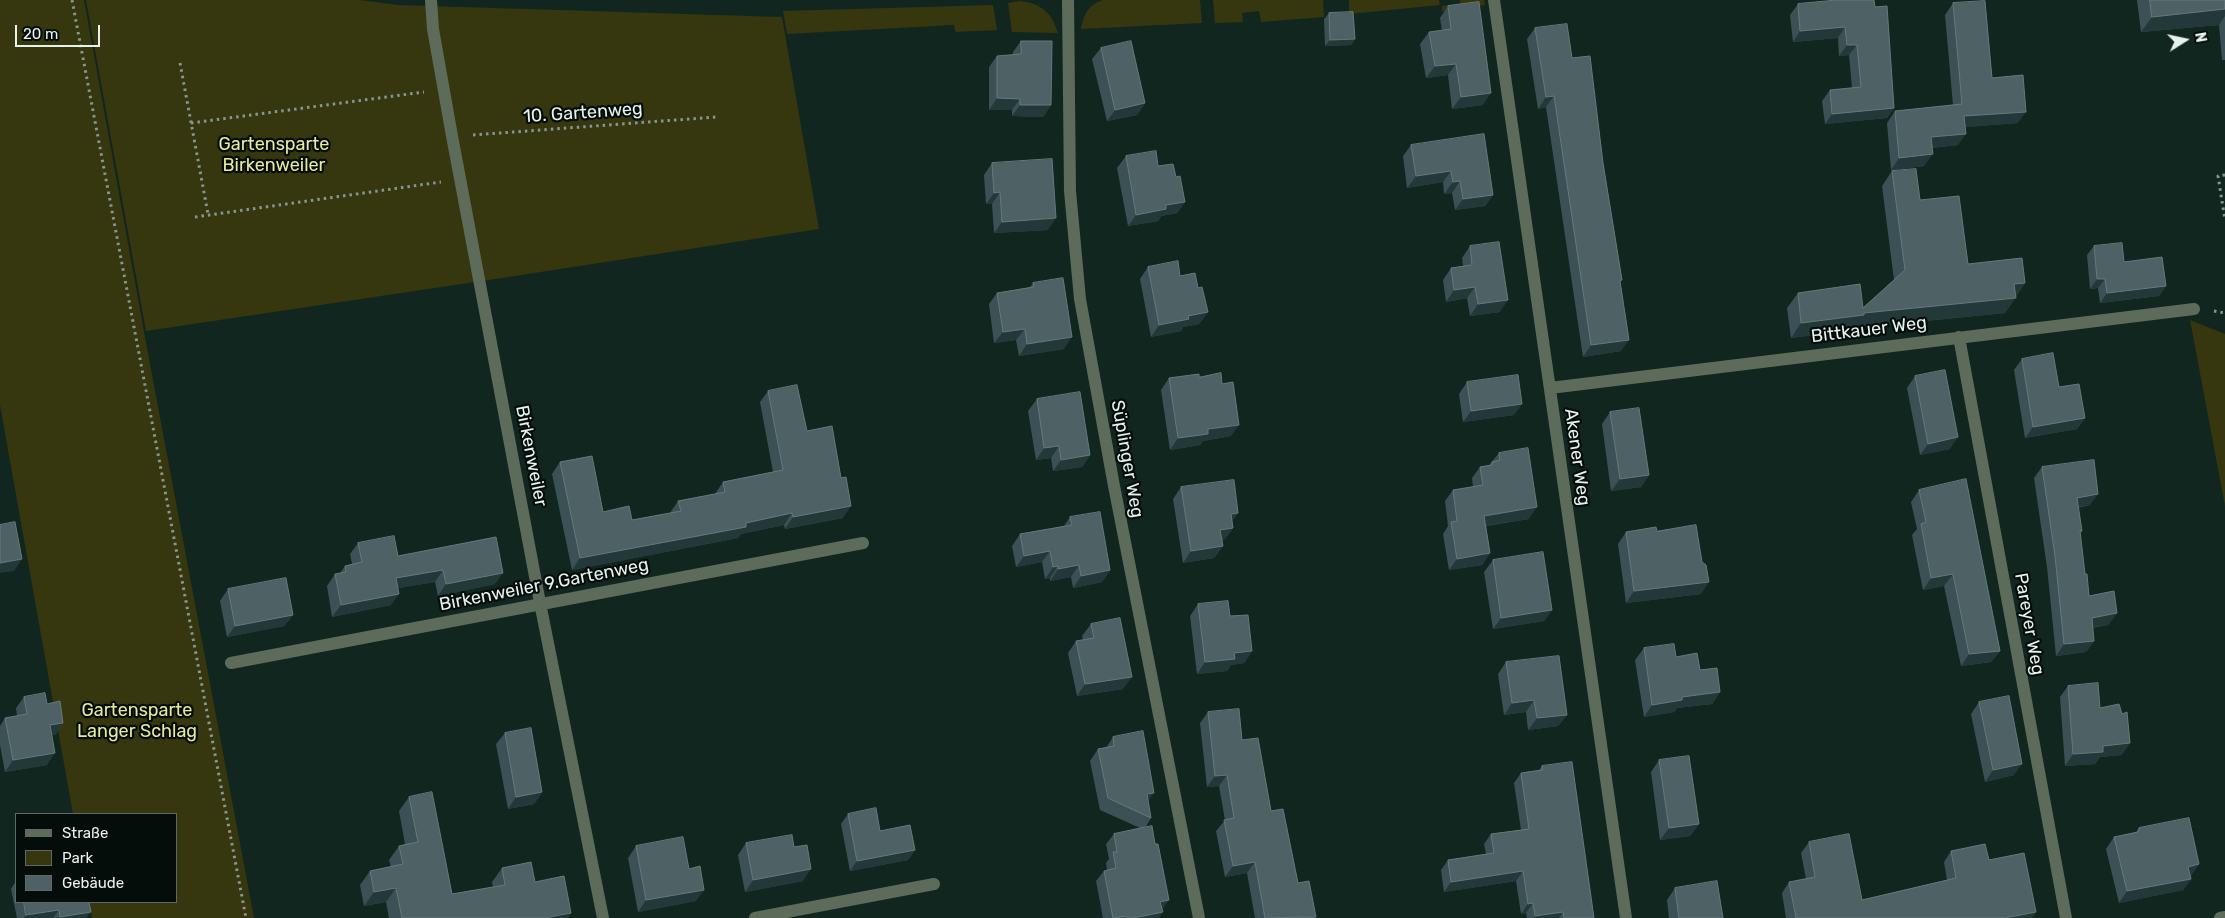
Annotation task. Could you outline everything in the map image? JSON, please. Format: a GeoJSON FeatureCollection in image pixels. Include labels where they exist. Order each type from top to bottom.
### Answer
{"type":"FeatureCollection","features":[{"type":"Feature","properties":{"kind":"street","name":"Birkenweiler"},"geometry":{"type":"LineString","coordinates":[[431,0],[432,29],[452,136],[540,603],[603,918]]}},
{"type":"Feature","properties":{"kind":"street","name":"Süplinger Weg"},"geometry":{"type":"LineString","coordinates":[[1068,0],[1070,191],[1080,299],[1112,476],[1199,918]]}},
{"type":"Feature","properties":{"kind":"street","name":"Akener Weg"},"geometry":{"type":"LineString","coordinates":[[1494,0],[1626,918]]}},
{"type":"Feature","properties":{"kind":"street","name":"Bittkauer Weg"},"geometry":{"type":"LineString","coordinates":[[1550,388],[2194,309]]}},
{"type":"Feature","properties":{"kind":"street","name":"Pareyer Weg"},"geometry":{"type":"LineString","coordinates":[[1958,337],[2066,918]]}},
{"type":"Feature","properties":{"kind":"street","name":"Birkenweiler 9.Gartenweg"},"geometry":{"type":"LineString","coordinates":[[231,663],[863,543]]}},
{"type":"Feature","properties":{"kind":"street"},"geometry":{"type":"LineString","coordinates":[[754,918],[934,884]]}},
{"type":"Feature","properties":{"kind":"street"},"geometry":{"type":"LineString","coordinates":[[2220,918],[2225,917]]}},
{"type":"Feature","properties":{"kind":"path"},"geometry":{"type":"LineString","coordinates":[[72,0],[246,918]]}},
{"type":"Feature","properties":{"kind":"path"},"geometry":{"type":"LineString","coordinates":[[180,63],[208,214]]}},
{"type":"Feature","properties":{"kind":"path"},"geometry":{"type":"LineString","coordinates":[[191,124],[444,89]]}},
{"type":"Feature","properties":{"kind":"path","name":"10. Gartenweg"},"geometry":{"type":"LineString","coordinates":[[452,136],[716,117]]}},
{"type":"Feature","properties":{"kind":"path"},"geometry":{"type":"LineString","coordinates":[[2225,175],[2218,176],[2225,220]]}},
{"type":"Feature","properties":{"kind":"path"},"geometry":{"type":"LineString","coordinates":[[195,217],[462,181]]}},
{"type":"Feature","properties":{"kind":"green space","name":"Gartensparte Langer Schlag"},"geometry":{"type":"Polygon","coordinates":[[[0,0],[84,0],[254,918],[92,918],[89,903],[178,903],[178,813],[73,813],[0,405],[0,0]]]}},
{"type":"Feature","properties":{"kind":"green space","name":"Gartensparte Birkenweiler"},"geometry":{"type":"Polygon","coordinates":[[[86,0],[359,0],[398,5],[782,17],[819,229],[146,331],[86,0]]]}},
{"type":"Feature","properties":{"kind":"green space"},"geometry":{"type":"Polygon","coordinates":[[[1103,0],[1200,0],[1202,23],[1081,29],[1090,7],[1103,0]]]}},
{"type":"Feature","properties":{"kind":"green space"},"geometry":{"type":"Polygon","coordinates":[[[1213,0],[1323,0],[1324,17],[1261,22],[1259,11],[1242,13],[1243,22],[1215,23],[1213,0]]]}},
{"type":"Feature","properties":{"kind":"green space"},"geometry":{"type":"Polygon","coordinates":[[[1349,0],[1439,0],[1440,5],[1349,14],[1349,0]]]}},
{"type":"Feature","properties":{"kind":"green space"},"geometry":{"type":"Polygon","coordinates":[[[1460,0],[1484,0],[1485,5],[1442,11],[1442,6],[1460,4],[1460,0]]]}},
{"type":"Feature","properties":{"kind":"green space"},"geometry":{"type":"Polygon","coordinates":[[[1020,1],[1034,4],[1045,10],[1056,26],[1058,33],[1012,32],[1008,3],[1020,1]]]}},
{"type":"Feature","properties":{"kind":"green space"},"geometry":{"type":"Polygon","coordinates":[[[993,5],[997,30],[955,32],[954,25],[787,34],[783,11],[993,5]]]}},
{"type":"Feature","properties":{"kind":"green space"},"geometry":{"type":"Polygon","coordinates":[[[2190,320],[2225,334],[2225,506],[2190,320]]]}},
{"type":"Feature","properties":{"kind":"building"},"geometry":{"type":"Polygon","coordinates":[[[1837,0],[1874,0],[1875,7],[1887,6],[1894,108],[1832,114],[1830,90],[1861,87],[1857,45],[1847,45],[1845,27],[1800,31],[1798,4],[1837,0]]]}},
{"type":"Feature","properties":{"kind":"building"},"geometry":{"type":"Polygon","coordinates":[[[2150,0],[2225,0],[2225,9],[2152,17],[2150,0]]]}},
{"type":"Feature","properties":{"kind":"building"},"geometry":{"type":"Polygon","coordinates":[[[1985,1],[1992,78],[2023,75],[2026,112],[1964,116],[1966,134],[1931,137],[1933,154],[1899,158],[1895,111],[1962,104],[1953,3],[1985,1]]]}},
{"type":"Feature","properties":{"kind":"building"},"geometry":{"type":"Polygon","coordinates":[[[1479,2],[1491,93],[1461,97],[1456,64],[1435,66],[1429,32],[1451,29],[1448,6],[1479,2]]]}},
{"type":"Feature","properties":{"kind":"building"},"geometry":{"type":"Polygon","coordinates":[[[1353,12],[1355,39],[1330,40],[1329,13],[1353,12]]]}},
{"type":"Feature","properties":{"kind":"building"},"geometry":{"type":"Polygon","coordinates":[[[1567,24],[1572,58],[1590,56],[1603,163],[1622,280],[1620,281],[1629,340],[1591,345],[1554,96],[1546,97],[1535,28],[1567,24]]]}},
{"type":"Feature","properties":{"kind":"building"},"geometry":{"type":"Polygon","coordinates":[[[1021,41],[1052,41],[1051,105],[1020,105],[1020,99],[997,98],[997,56],[1021,54],[1021,41]]]}},
{"type":"Feature","properties":{"kind":"building"},"geometry":{"type":"Polygon","coordinates":[[[1131,41],[1145,103],[1115,110],[1101,48],[1131,41]]]}},
{"type":"Feature","properties":{"kind":"building"},"geometry":{"type":"Polygon","coordinates":[[[1484,134],[1493,195],[1463,199],[1460,181],[1453,182],[1451,171],[1416,176],[1411,145],[1484,134]]]}},
{"type":"Feature","properties":{"kind":"building"},"geometry":{"type":"Polygon","coordinates":[[[1156,151],[1158,166],[1173,164],[1176,177],[1180,176],[1185,202],[1166,205],[1166,209],[1136,215],[1126,156],[1156,151]]]}},
{"type":"Feature","properties":{"kind":"building"},"geometry":{"type":"Polygon","coordinates":[[[1052,159],[1056,218],[1002,222],[1000,192],[994,193],[992,163],[1052,159]]]}},
{"type":"Feature","properties":{"kind":"building"},"geometry":{"type":"Polygon","coordinates":[[[1916,169],[1920,200],[1959,196],[1968,264],[2022,258],[2025,283],[2014,284],[2016,298],[1864,313],[1864,315],[1801,323],[1798,293],[1860,284],[1863,308],[1905,270],[1892,171],[1916,169]]]}},
{"type":"Feature","properties":{"kind":"building"},"geometry":{"type":"Polygon","coordinates":[[[1499,242],[1508,300],[1478,304],[1475,287],[1454,290],[1451,268],[1472,265],[1470,246],[1499,242]]]}},
{"type":"Feature","properties":{"kind":"building"},"geometry":{"type":"Polygon","coordinates":[[[2122,243],[2124,262],[2162,257],[2166,286],[2107,293],[2105,279],[2097,279],[2094,246],[2122,243]]]}},
{"type":"Feature","properties":{"kind":"building"},"geometry":{"type":"Polygon","coordinates":[[[1178,261],[1180,276],[1195,273],[1198,288],[1202,287],[1208,312],[1188,316],[1189,319],[1159,325],[1148,267],[1178,261]]]}},
{"type":"Feature","properties":{"kind":"building"},"geometry":{"type":"Polygon","coordinates":[[[1063,278],[1072,337],[1027,344],[1025,329],[1003,332],[997,293],[1034,287],[1033,283],[1063,278]]]}},
{"type":"Feature","properties":{"kind":"building"},"geometry":{"type":"Polygon","coordinates":[[[2053,353],[2059,387],[2079,384],[2085,418],[2033,427],[2022,359],[2053,353]]]}},
{"type":"Feature","properties":{"kind":"building"},"geometry":{"type":"Polygon","coordinates":[[[1945,370],[1958,437],[1928,444],[1915,376],[1945,370]]]}},
{"type":"Feature","properties":{"kind":"building"},"geometry":{"type":"Polygon","coordinates":[[[1221,373],[1222,384],[1233,382],[1239,425],[1208,429],[1208,434],[1178,438],[1169,378],[1199,374],[1199,377],[1221,373]]]}},
{"type":"Feature","properties":{"kind":"building"},"geometry":{"type":"Polygon","coordinates":[[[1518,375],[1522,404],[1471,411],[1467,382],[1518,375]]]}},
{"type":"Feature","properties":{"kind":"building"},"geometry":{"type":"Polygon","coordinates":[[[797,385],[807,431],[832,426],[841,478],[846,477],[851,506],[793,517],[792,513],[746,523],[746,527],[580,558],[560,462],[592,456],[603,512],[629,506],[632,520],[681,511],[678,501],[725,492],[723,482],[783,470],[768,391],[797,385]]]}},
{"type":"Feature","properties":{"kind":"building"},"geometry":{"type":"Polygon","coordinates":[[[1080,392],[1090,455],[1061,460],[1059,446],[1044,448],[1037,399],[1080,392]]]}},
{"type":"Feature","properties":{"kind":"building"},"geometry":{"type":"Polygon","coordinates":[[[1639,408],[1649,475],[1620,479],[1610,412],[1639,408]]]}},
{"type":"Feature","properties":{"kind":"building"},"geometry":{"type":"Polygon","coordinates":[[[1528,448],[1537,507],[1484,516],[1490,553],[1457,559],[1451,522],[1457,521],[1453,490],[1483,485],[1480,467],[1492,465],[1492,462],[1500,460],[1499,453],[1528,448]]]}},
{"type":"Feature","properties":{"kind":"building"},"geometry":{"type":"Polygon","coordinates":[[[2094,460],[2098,494],[2077,498],[2082,531],[2080,531],[2085,574],[2087,574],[2089,596],[2114,591],[2117,613],[2092,618],[2094,641],[2064,644],[2055,556],[2042,467],[2094,460]]]}},
{"type":"Feature","properties":{"kind":"building"},"geometry":{"type":"Polygon","coordinates":[[[1966,479],[2000,651],[1969,654],[1953,574],[1931,578],[1921,524],[1926,522],[1919,490],[1966,479]]]}},
{"type":"Feature","properties":{"kind":"building"},"geometry":{"type":"Polygon","coordinates":[[[1234,480],[1238,513],[1231,514],[1233,528],[1220,530],[1223,546],[1191,551],[1181,487],[1234,480]]]}},
{"type":"Feature","properties":{"kind":"building"},"geometry":{"type":"Polygon","coordinates":[[[1100,512],[1110,570],[1081,576],[1079,565],[1058,569],[1058,566],[1053,567],[1050,551],[1024,556],[1020,534],[1072,525],[1070,517],[1100,512]]]}},
{"type":"Feature","properties":{"kind":"building"},"geometry":{"type":"Polygon","coordinates":[[[15,522],[22,559],[0,563],[0,525],[15,522]]]}},
{"type":"Feature","properties":{"kind":"building"},"geometry":{"type":"Polygon","coordinates":[[[1696,525],[1702,562],[1706,565],[1709,582],[1634,591],[1626,532],[1656,527],[1657,531],[1696,525]]]}},
{"type":"Feature","properties":{"kind":"building"},"geometry":{"type":"Polygon","coordinates":[[[394,536],[398,556],[496,537],[503,573],[446,584],[443,570],[396,578],[399,594],[341,605],[335,574],[346,572],[345,566],[362,562],[358,543],[394,536]]]}},
{"type":"Feature","properties":{"kind":"building"},"geometry":{"type":"Polygon","coordinates":[[[1543,552],[1552,610],[1501,618],[1493,560],[1543,552]]]}},
{"type":"Feature","properties":{"kind":"building"},"geometry":{"type":"Polygon","coordinates":[[[286,578],[293,615],[235,626],[228,589],[286,578]]]}},
{"type":"Feature","properties":{"kind":"building"},"geometry":{"type":"Polygon","coordinates":[[[1228,601],[1230,616],[1248,615],[1252,651],[1234,653],[1235,659],[1205,662],[1198,604],[1228,601]]]}},
{"type":"Feature","properties":{"kind":"building"},"geometry":{"type":"Polygon","coordinates":[[[1120,618],[1132,677],[1085,684],[1076,641],[1094,638],[1091,624],[1120,618]]]}},
{"type":"Feature","properties":{"kind":"building"},"geometry":{"type":"Polygon","coordinates":[[[1674,644],[1676,657],[1697,653],[1700,670],[1717,668],[1720,692],[1682,697],[1682,700],[1652,705],[1644,648],[1674,644]]]}},
{"type":"Feature","properties":{"kind":"building"},"geometry":{"type":"Polygon","coordinates":[[[1559,656],[1567,715],[1537,718],[1534,700],[1512,703],[1506,662],[1559,656]]]}},
{"type":"Feature","properties":{"kind":"building"},"geometry":{"type":"Polygon","coordinates":[[[2098,683],[2100,708],[2119,704],[2122,714],[2127,712],[2130,743],[2103,746],[2103,752],[2073,754],[2068,686],[2098,683]]]}},
{"type":"Feature","properties":{"kind":"building"},"geometry":{"type":"Polygon","coordinates":[[[45,693],[47,704],[60,701],[63,723],[50,725],[55,753],[13,760],[5,718],[27,714],[24,697],[45,693]]]}},
{"type":"Feature","properties":{"kind":"building"},"geometry":{"type":"Polygon","coordinates":[[[2009,696],[2022,764],[1993,770],[1979,702],[2009,696]]]}},
{"type":"Feature","properties":{"kind":"building"},"geometry":{"type":"Polygon","coordinates":[[[1239,709],[1242,740],[1258,738],[1271,811],[1283,809],[1298,883],[1309,881],[1316,917],[1265,918],[1255,862],[1233,866],[1224,820],[1234,818],[1227,775],[1215,776],[1208,712],[1239,709]]]}},
{"type":"Feature","properties":{"kind":"building"},"geometry":{"type":"Polygon","coordinates":[[[531,728],[542,792],[516,797],[505,733],[531,728]]]}},
{"type":"Feature","properties":{"kind":"building"},"geometry":{"type":"Polygon","coordinates":[[[1143,731],[1154,793],[1147,794],[1151,818],[1108,798],[1098,749],[1114,746],[1113,737],[1143,731]]]}},
{"type":"Feature","properties":{"kind":"building"},"geometry":{"type":"Polygon","coordinates":[[[1689,756],[1699,824],[1669,828],[1659,760],[1689,756]]]}},
{"type":"Feature","properties":{"kind":"building"},"geometry":{"type":"Polygon","coordinates":[[[1572,762],[1594,918],[1564,918],[1563,912],[1535,916],[1533,903],[1528,904],[1523,871],[1451,882],[1448,860],[1494,853],[1491,834],[1529,829],[1521,773],[1542,770],[1542,766],[1572,762]]]}},
{"type":"Feature","properties":{"kind":"building"},"geometry":{"type":"Polygon","coordinates":[[[432,792],[452,894],[505,885],[502,868],[531,862],[535,882],[564,876],[571,913],[544,918],[402,918],[396,888],[374,892],[370,871],[403,864],[399,846],[418,842],[409,797],[432,792]]]}},
{"type":"Feature","properties":{"kind":"building"},"geometry":{"type":"Polygon","coordinates":[[[876,808],[880,831],[910,825],[915,850],[857,861],[848,814],[876,808]]]}},
{"type":"Feature","properties":{"kind":"building"},"geometry":{"type":"Polygon","coordinates":[[[2189,818],[2199,864],[2188,867],[2191,879],[2127,891],[2114,837],[2138,832],[2139,828],[2189,818]]]}},
{"type":"Feature","properties":{"kind":"building"},"geometry":{"type":"Polygon","coordinates":[[[1152,826],[1155,844],[1158,844],[1169,900],[1160,902],[1163,912],[1134,918],[1127,918],[1126,916],[1113,918],[1104,871],[1116,868],[1113,852],[1117,852],[1114,834],[1152,826]]]}},
{"type":"Feature","properties":{"kind":"building"},"geometry":{"type":"Polygon","coordinates":[[[1849,834],[1862,900],[1956,878],[1951,851],[1985,844],[1989,860],[2024,853],[2036,912],[2005,918],[1796,918],[1789,882],[1815,877],[1809,842],[1849,834]]]}},
{"type":"Feature","properties":{"kind":"building"},"geometry":{"type":"Polygon","coordinates":[[[792,835],[794,847],[807,845],[811,869],[753,880],[746,843],[792,835]]]}},
{"type":"Feature","properties":{"kind":"building"},"geometry":{"type":"Polygon","coordinates":[[[683,837],[689,869],[700,866],[704,890],[646,900],[636,846],[683,837]]]}},
{"type":"Feature","properties":{"kind":"building"},"geometry":{"type":"Polygon","coordinates":[[[1717,881],[1723,918],[1679,918],[1675,888],[1717,881]]]}},
{"type":"Feature","properties":{"kind":"building"},"geometry":{"type":"Polygon","coordinates":[[[24,903],[89,903],[91,912],[60,917],[59,910],[26,915],[24,903]]]}}]}
